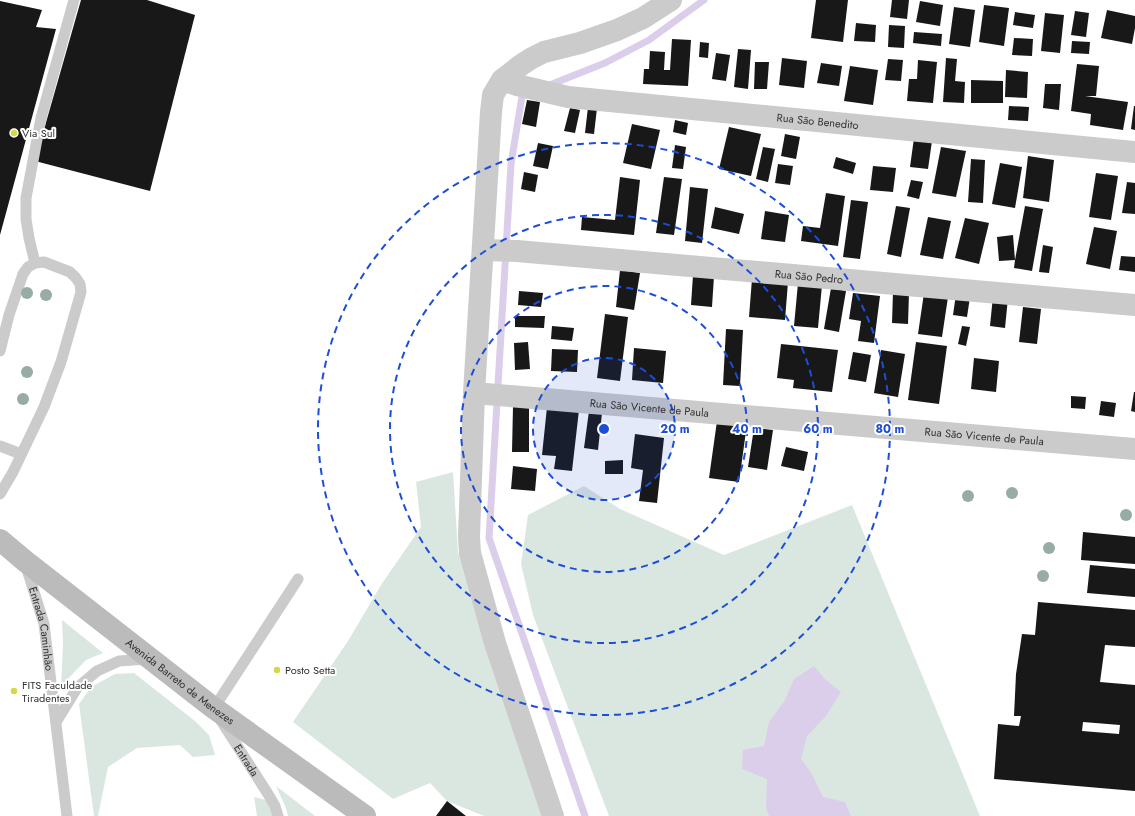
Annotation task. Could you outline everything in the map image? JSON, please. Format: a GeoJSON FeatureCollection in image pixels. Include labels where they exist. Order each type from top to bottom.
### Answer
{"type":"FeatureCollection","features":[{"type":"Feature","properties":{"kind":"main road","name":"Avenida Barreto de Menezes"},"geometry":{"type":"LineString","coordinates":[[0,540],[213,707],[365,816]]}},
{"type":"Feature","properties":{"kind":"street"},"geometry":{"type":"LineString","coordinates":[[553,816],[495,643],[470,554],[469,537],[480,394],[499,251],[491,112],[493,95],[510,83],[521,65],[532,58],[544,52],[617,30],[643,18],[671,0]]}},
{"type":"Feature","properties":{"kind":"street","name":"Rua São Benedito"},"geometry":{"type":"LineString","coordinates":[[510,83],[568,97],[1135,152]]}},
{"type":"Feature","properties":{"kind":"street","name":"Rua São Pedro"},"geometry":{"type":"LineString","coordinates":[[499,251],[1135,305]]}},
{"type":"Feature","properties":{"kind":"street","name":"Rua São Vicente de Paula"},"geometry":{"type":"LineString","coordinates":[[480,394],[1135,449]]}},
{"type":"Feature","properties":{"kind":"lane"},"geometry":{"type":"LineString","coordinates":[[35,263],[26,219],[26,198],[41,118],[74,0]]}},
{"type":"Feature","properties":{"kind":"lane"},"geometry":{"type":"LineString","coordinates":[[0,351],[9,315],[23,274],[28,267],[35,263],[44,262],[70,272],[80,284],[81,292],[61,362],[44,407],[13,472],[0,494]]}},
{"type":"Feature","properties":{"kind":"lane"},"geometry":{"type":"LineString","coordinates":[[0,446],[21,454]]}},
{"type":"Feature","properties":{"kind":"lane","name":"Entrada Caminhão"},"geometry":{"type":"LineString","coordinates":[[25,561],[44,624],[67,816]]}},
{"type":"Feature","properties":{"kind":"lane"},"geometry":{"type":"LineString","coordinates":[[213,707],[298,578]]}},
{"type":"Feature","properties":{"kind":"lane"},"geometry":{"type":"LineString","coordinates":[[56,722],[77,688],[97,671],[118,661],[150,659]]}},
{"type":"Feature","properties":{"kind":"lane","name":"Entrada"},"geometry":{"type":"LineString","coordinates":[[213,707],[262,784],[275,806],[278,816]]}},
{"type":"Feature","properties":{"kind":"shaded area"},"geometry":{"type":"Polygon","coordinates":[[[453,472],[458,552],[505,689],[546,816],[484,816],[447,801],[430,783],[393,799],[293,722],[348,641],[381,585],[421,527],[416,482],[453,472]]]}},
{"type":"Feature","properties":{"kind":"shaded area"},"geometry":{"type":"Polygon","coordinates":[[[584,486],[620,509],[724,555],[852,505],[980,816],[609,816],[533,615],[521,564],[528,515],[584,486]]]}},
{"type":"Feature","properties":{"kind":"shaded area"},"geometry":{"type":"Polygon","coordinates":[[[62,620],[103,653],[86,660],[61,686],[63,644],[62,620]]]}},
{"type":"Feature","properties":{"kind":"shaded area"},"geometry":{"type":"Polygon","coordinates":[[[814,666],[825,679],[841,692],[826,716],[807,736],[801,759],[812,774],[823,797],[845,802],[851,816],[769,816],[766,807],[767,779],[742,769],[743,750],[764,746],[769,722],[785,700],[794,679],[814,666]]]}},
{"type":"Feature","properties":{"kind":"shaded area"},"geometry":{"type":"Polygon","coordinates":[[[134,673],[195,721],[209,735],[215,755],[193,757],[180,745],[137,748],[108,767],[98,816],[94,816],[79,704],[91,687],[115,674],[134,673]]]}},
{"type":"Feature","properties":{"kind":"shaded area"},"geometry":{"type":"Polygon","coordinates":[[[276,786],[315,816],[288,816],[276,786]]]}},
{"type":"Feature","properties":{"kind":"shaded area"},"geometry":{"type":"Polygon","coordinates":[[[254,797],[270,801],[273,816],[257,816],[254,797]]]}},
{"type":"Feature","properties":{"kind":"building"},"geometry":{"type":"Polygon","coordinates":[[[81,0],[147,0],[195,15],[150,191],[35,161],[81,0]]]}},
{"type":"Feature","properties":{"kind":"building"},"geometry":{"type":"Polygon","coordinates":[[[816,0],[848,0],[843,42],[811,38],[816,0]]]}},
{"type":"Feature","properties":{"kind":"building"},"geometry":{"type":"Polygon","coordinates":[[[892,0],[909,0],[907,19],[890,17],[892,0]]]}},
{"type":"Feature","properties":{"kind":"building","name":"Via Sul"},"geometry":{"type":"Polygon","coordinates":[[[0,1],[42,10],[36,27],[56,29],[0,235],[0,1]]]}},
{"type":"Feature","properties":{"kind":"building"},"geometry":{"type":"Polygon","coordinates":[[[920,1],[943,5],[940,26],[916,22],[920,1]]]}},
{"type":"Feature","properties":{"kind":"building"},"geometry":{"type":"Polygon","coordinates":[[[984,5],[1009,8],[1004,46],[979,42],[984,5]]]}},
{"type":"Feature","properties":{"kind":"building"},"geometry":{"type":"Polygon","coordinates":[[[954,7],[975,10],[970,47],[949,44],[954,7]]]}},
{"type":"Feature","properties":{"kind":"building"},"geometry":{"type":"Polygon","coordinates":[[[1107,10],[1135,16],[1135,28],[1132,44],[1101,38],[1107,10]]]}},
{"type":"Feature","properties":{"kind":"building"},"geometry":{"type":"Polygon","coordinates":[[[1075,11],[1089,13],[1086,37],[1071,35],[1075,11]]]}},
{"type":"Feature","properties":{"kind":"building"},"geometry":{"type":"Polygon","coordinates":[[[1015,12],[1035,15],[1033,28],[1013,25],[1015,12]]]}},
{"type":"Feature","properties":{"kind":"building"},"geometry":{"type":"Polygon","coordinates":[[[1045,13],[1064,15],[1060,53],[1041,51],[1045,13]]]}},
{"type":"Feature","properties":{"kind":"building"},"geometry":{"type":"Polygon","coordinates":[[[856,23],[876,25],[875,42],[854,41],[856,23]]]}},
{"type":"Feature","properties":{"kind":"building"},"geometry":{"type":"Polygon","coordinates":[[[889,25],[905,26],[904,48],[888,47],[889,25]]]}},
{"type":"Feature","properties":{"kind":"building"},"geometry":{"type":"Polygon","coordinates":[[[914,32],[942,34],[941,46],[913,43],[914,32]]]}},
{"type":"Feature","properties":{"kind":"building"},"geometry":{"type":"Polygon","coordinates":[[[1014,38],[1033,39],[1032,56],[1012,55],[1014,38]]]}},
{"type":"Feature","properties":{"kind":"building"},"geometry":{"type":"Polygon","coordinates":[[[672,39],[691,40],[688,86],[643,84],[644,69],[649,69],[650,51],[665,52],[664,70],[670,70],[672,39]]]}},
{"type":"Feature","properties":{"kind":"building"},"geometry":{"type":"Polygon","coordinates":[[[1072,41],[1090,42],[1089,54],[1071,53],[1072,41]]]}},
{"type":"Feature","properties":{"kind":"building"},"geometry":{"type":"Polygon","coordinates":[[[700,42],[709,43],[708,58],[699,57],[700,42]]]}},
{"type":"Feature","properties":{"kind":"building"},"geometry":{"type":"Polygon","coordinates":[[[738,49],[751,50],[748,89],[734,87],[738,49]]]}},
{"type":"Feature","properties":{"kind":"building"},"geometry":{"type":"Polygon","coordinates":[[[716,53],[730,55],[726,81],[712,79],[716,53]]]}},
{"type":"Feature","properties":{"kind":"building"},"geometry":{"type":"Polygon","coordinates":[[[782,58],[807,61],[804,88],[779,85],[782,58]]]}},
{"type":"Feature","properties":{"kind":"building"},"geometry":{"type":"Polygon","coordinates":[[[946,58],[957,59],[955,81],[965,82],[964,103],[943,102],[946,58]]]}},
{"type":"Feature","properties":{"kind":"building"},"geometry":{"type":"Polygon","coordinates":[[[888,59],[903,60],[901,81],[885,80],[888,59]]]}},
{"type":"Feature","properties":{"kind":"building"},"geometry":{"type":"Polygon","coordinates":[[[918,60],[937,62],[933,103],[907,101],[909,79],[917,79],[918,60]]]}},
{"type":"Feature","properties":{"kind":"building"},"geometry":{"type":"Polygon","coordinates":[[[755,62],[769,62],[767,89],[754,89],[755,62]]]}},
{"type":"Feature","properties":{"kind":"building"},"geometry":{"type":"Polygon","coordinates":[[[821,63],[842,66],[839,86],[817,83],[821,63]]]}},
{"type":"Feature","properties":{"kind":"building"},"geometry":{"type":"Polygon","coordinates":[[[1077,64],[1099,66],[1096,96],[1085,96],[1128,102],[1123,130],[1090,125],[1091,114],[1071,111],[1077,64]]]}},
{"type":"Feature","properties":{"kind":"building"},"geometry":{"type":"Polygon","coordinates":[[[850,66],[878,70],[873,105],[844,101],[850,66]]]}},
{"type":"Feature","properties":{"kind":"building"},"geometry":{"type":"Polygon","coordinates":[[[1006,70],[1028,72],[1027,98],[1005,97],[1006,70]]]}},
{"type":"Feature","properties":{"kind":"building"},"geometry":{"type":"Polygon","coordinates":[[[971,80],[1003,81],[1003,103],[971,103],[971,80]]]}},
{"type":"Feature","properties":{"kind":"building"},"geometry":{"type":"Polygon","coordinates":[[[1045,84],[1061,84],[1059,110],[1043,108],[1045,84]]]}},
{"type":"Feature","properties":{"kind":"building"},"geometry":{"type":"Polygon","coordinates":[[[527,100],[540,102],[536,127],[522,124],[527,100]]]}},
{"type":"Feature","properties":{"kind":"building"},"geometry":{"type":"Polygon","coordinates":[[[1009,106],[1029,107],[1028,121],[1008,120],[1009,106]]]}},
{"type":"Feature","properties":{"kind":"building"},"geometry":{"type":"Polygon","coordinates":[[[1135,106],[1135,130],[1131,129],[1135,106]]]}},
{"type":"Feature","properties":{"kind":"building"},"geometry":{"type":"Polygon","coordinates":[[[588,107],[597,108],[594,134],[585,133],[588,107]]]}},
{"type":"Feature","properties":{"kind":"building"},"geometry":{"type":"Polygon","coordinates":[[[570,108],[580,110],[575,133],[564,131],[570,108]]]}},
{"type":"Feature","properties":{"kind":"building"},"geometry":{"type":"Polygon","coordinates":[[[675,120],[688,123],[686,135],[673,132],[675,120]]]}},
{"type":"Feature","properties":{"kind":"building"},"geometry":{"type":"Polygon","coordinates":[[[632,124],[660,130],[651,169],[623,163],[632,124]]]}},
{"type":"Feature","properties":{"kind":"building"},"geometry":{"type":"Polygon","coordinates":[[[729,127],[761,134],[751,176],[719,169],[729,127]]]}},
{"type":"Feature","properties":{"kind":"building"},"geometry":{"type":"Polygon","coordinates":[[[785,134],[800,137],[796,159],[781,156],[785,134]]]}},
{"type":"Feature","properties":{"kind":"building"},"geometry":{"type":"Polygon","coordinates":[[[914,138],[932,141],[928,169],[910,167],[914,138]]]}},
{"type":"Feature","properties":{"kind":"building"},"geometry":{"type":"Polygon","coordinates":[[[538,143],[553,146],[548,169],[533,166],[538,143]]]}},
{"type":"Feature","properties":{"kind":"building"},"geometry":{"type":"Polygon","coordinates":[[[675,145],[686,147],[683,169],[672,168],[675,145]]]}},
{"type":"Feature","properties":{"kind":"building"},"geometry":{"type":"Polygon","coordinates":[[[763,147],[775,149],[768,182],[756,179],[763,147]]]}},
{"type":"Feature","properties":{"kind":"building"},"geometry":{"type":"Polygon","coordinates":[[[941,147],[966,151],[956,197],[932,193],[941,147]]]}},
{"type":"Feature","properties":{"kind":"building"},"geometry":{"type":"Polygon","coordinates":[[[1028,156],[1054,160],[1049,202],[1023,198],[1028,156]]]}},
{"type":"Feature","properties":{"kind":"building"},"geometry":{"type":"Polygon","coordinates":[[[836,157],[856,163],[853,174],[833,168],[836,157]]]}},
{"type":"Feature","properties":{"kind":"building"},"geometry":{"type":"Polygon","coordinates":[[[971,159],[985,160],[983,203],[968,202],[971,159]]]}},
{"type":"Feature","properties":{"kind":"building"},"geometry":{"type":"Polygon","coordinates":[[[1000,163],[1022,167],[1015,208],[992,204],[1000,163]]]}},
{"type":"Feature","properties":{"kind":"building"},"geometry":{"type":"Polygon","coordinates":[[[778,164],[793,166],[790,185],[775,183],[778,164]]]}},
{"type":"Feature","properties":{"kind":"building"},"geometry":{"type":"Polygon","coordinates":[[[873,166],[896,168],[893,192],[870,190],[873,166]]]}},
{"type":"Feature","properties":{"kind":"building"},"geometry":{"type":"Polygon","coordinates":[[[524,172],[538,175],[535,192],[521,189],[524,172]]]}},
{"type":"Feature","properties":{"kind":"building"},"geometry":{"type":"Polygon","coordinates":[[[1096,173],[1118,176],[1111,220],[1089,217],[1096,173]]]}},
{"type":"Feature","properties":{"kind":"building"},"geometry":{"type":"Polygon","coordinates":[[[620,177],[640,180],[634,235],[581,230],[582,217],[615,220],[620,177]]]}},
{"type":"Feature","properties":{"kind":"building"},"geometry":{"type":"Polygon","coordinates":[[[664,177],[682,179],[674,235],[656,233],[664,177]]]}},
{"type":"Feature","properties":{"kind":"building"},"geometry":{"type":"Polygon","coordinates":[[[911,180],[923,182],[919,199],[907,196],[911,180]]]}},
{"type":"Feature","properties":{"kind":"building"},"geometry":{"type":"Polygon","coordinates":[[[1127,182],[1135,183],[1135,214],[1122,213],[1127,182]]]}},
{"type":"Feature","properties":{"kind":"building"},"geometry":{"type":"Polygon","coordinates":[[[690,187],[708,189],[702,243],[685,241],[690,187]]]}},
{"type":"Feature","properties":{"kind":"building"},"geometry":{"type":"Polygon","coordinates":[[[826,193],[845,196],[838,246],[801,241],[803,226],[820,228],[826,193]]]}},
{"type":"Feature","properties":{"kind":"building"},"geometry":{"type":"Polygon","coordinates":[[[851,200],[868,202],[860,259],[843,257],[851,200]]]}},
{"type":"Feature","properties":{"kind":"building"},"geometry":{"type":"Polygon","coordinates":[[[896,206],[910,208],[901,257],[887,254],[896,206]]]}},
{"type":"Feature","properties":{"kind":"building"},"geometry":{"type":"Polygon","coordinates":[[[1025,206],[1043,209],[1032,271],[1014,268],[1025,206]]]}},
{"type":"Feature","properties":{"kind":"building"},"geometry":{"type":"Polygon","coordinates":[[[715,207],[744,214],[739,234],[711,228],[715,207]]]}},
{"type":"Feature","properties":{"kind":"building"},"geometry":{"type":"Polygon","coordinates":[[[765,211],[789,215],[785,242],[761,239],[765,211]]]}},
{"type":"Feature","properties":{"kind":"building"},"geometry":{"type":"Polygon","coordinates":[[[928,217],[951,221],[943,259],[920,255],[928,217]]]}},
{"type":"Feature","properties":{"kind":"building"},"geometry":{"type":"Polygon","coordinates":[[[965,218],[989,223],[979,264],[955,258],[965,218]]]}},
{"type":"Feature","properties":{"kind":"building"},"geometry":{"type":"Polygon","coordinates":[[[1094,227],[1117,231],[1110,269],[1086,264],[1094,227]]]}},
{"type":"Feature","properties":{"kind":"building"},"geometry":{"type":"Polygon","coordinates":[[[1013,235],[1015,260],[999,261],[997,237],[1013,235]]]}},
{"type":"Feature","properties":{"kind":"building"},"geometry":{"type":"Polygon","coordinates":[[[1043,245],[1053,247],[1049,273],[1039,272],[1043,245]]]}},
{"type":"Feature","properties":{"kind":"building"},"geometry":{"type":"Polygon","coordinates":[[[1121,256],[1135,257],[1135,272],[1119,270],[1121,256]]]}},
{"type":"Feature","properties":{"kind":"building"},"geometry":{"type":"Polygon","coordinates":[[[620,270],[640,273],[634,310],[616,307],[620,270]]]}},
{"type":"Feature","properties":{"kind":"building"},"geometry":{"type":"Polygon","coordinates":[[[693,275],[714,276],[712,307],[691,305],[693,275]]]}},
{"type":"Feature","properties":{"kind":"building"},"geometry":{"type":"Polygon","coordinates":[[[752,279],[788,282],[785,320],[749,317],[752,279]]]}},
{"type":"Feature","properties":{"kind":"building"},"geometry":{"type":"Polygon","coordinates":[[[798,283],[822,285],[818,328],[794,326],[798,283]]]}},
{"type":"Feature","properties":{"kind":"building"},"geometry":{"type":"Polygon","coordinates":[[[831,288],[846,291],[839,332],[824,329],[831,288]]]}},
{"type":"Feature","properties":{"kind":"building"},"geometry":{"type":"Polygon","coordinates":[[[519,291],[543,293],[541,307],[518,305],[519,291]]]}},
{"type":"Feature","properties":{"kind":"building"},"geometry":{"type":"Polygon","coordinates":[[[893,292],[909,293],[908,324],[892,323],[893,292]]]}},
{"type":"Feature","properties":{"kind":"building"},"geometry":{"type":"Polygon","coordinates":[[[853,293],[880,296],[874,343],[858,341],[861,321],[849,319],[853,293]]]}},
{"type":"Feature","properties":{"kind":"building"},"geometry":{"type":"Polygon","coordinates":[[[924,293],[948,297],[942,337],[918,334],[924,293]]]}},
{"type":"Feature","properties":{"kind":"building"},"geometry":{"type":"Polygon","coordinates":[[[956,294],[970,297],[967,317],[953,315],[956,294]]]}},
{"type":"Feature","properties":{"kind":"building"},"geometry":{"type":"Polygon","coordinates":[[[993,296],[1008,298],[1005,328],[990,326],[993,296]]]}},
{"type":"Feature","properties":{"kind":"building"},"geometry":{"type":"Polygon","coordinates":[[[1023,307],[1041,309],[1037,344],[1019,342],[1023,307]]]}},
{"type":"Feature","properties":{"kind":"building"},"geometry":{"type":"Polygon","coordinates":[[[605,314],[628,317],[620,381],[597,378],[605,314]]]}},
{"type":"Feature","properties":{"kind":"building"},"geometry":{"type":"Polygon","coordinates":[[[515,316],[545,316],[544,328],[515,327],[515,316]]]}},
{"type":"Feature","properties":{"kind":"building"},"geometry":{"type":"Polygon","coordinates":[[[552,326],[574,328],[572,341],[551,339],[552,326]]]}},
{"type":"Feature","properties":{"kind":"building"},"geometry":{"type":"Polygon","coordinates":[[[962,326],[970,327],[966,346],[958,344],[962,326]]]}},
{"type":"Feature","properties":{"kind":"building"},"geometry":{"type":"Polygon","coordinates":[[[726,329],[743,330],[740,386],[723,385],[726,329]]]}},
{"type":"Feature","properties":{"kind":"building"},"geometry":{"type":"Polygon","coordinates":[[[528,342],[530,369],[515,370],[514,343],[528,342]]]}},
{"type":"Feature","properties":{"kind":"building"},"geometry":{"type":"Polygon","coordinates":[[[916,342],[947,346],[939,404],[908,400],[916,342]]]}},
{"type":"Feature","properties":{"kind":"building"},"geometry":{"type":"Polygon","coordinates":[[[781,344],[838,350],[832,392],[793,388],[794,380],[777,378],[781,344]]]}},
{"type":"Feature","properties":{"kind":"building"},"geometry":{"type":"Polygon","coordinates":[[[634,348],[666,351],[663,383],[632,380],[634,348]]]}},
{"type":"Feature","properties":{"kind":"building"},"geometry":{"type":"Polygon","coordinates":[[[552,349],[578,350],[577,372],[551,371],[552,349]]]}},
{"type":"Feature","properties":{"kind":"building"},"geometry":{"type":"Polygon","coordinates":[[[881,350],[905,354],[898,397],[874,393],[881,350]]]}},
{"type":"Feature","properties":{"kind":"building"},"geometry":{"type":"Polygon","coordinates":[[[853,352],[871,355],[866,382],[848,379],[853,352]]]}},
{"type":"Feature","properties":{"kind":"building"},"geometry":{"type":"Polygon","coordinates":[[[974,358],[999,361],[996,392],[971,389],[974,358]]]}},
{"type":"Feature","properties":{"kind":"building"},"geometry":{"type":"Polygon","coordinates":[[[1135,392],[1135,412],[1131,411],[1135,392]]]}},
{"type":"Feature","properties":{"kind":"building"},"geometry":{"type":"Polygon","coordinates":[[[1071,396],[1086,397],[1085,409],[1071,408],[1071,396]]]}},
{"type":"Feature","properties":{"kind":"building"},"geometry":{"type":"Polygon","coordinates":[[[1101,401],[1116,403],[1114,417],[1099,415],[1101,401]]]}},
{"type":"Feature","properties":{"kind":"building"},"geometry":{"type":"Polygon","coordinates":[[[513,406],[529,406],[529,452],[512,452],[513,406]]]}},
{"type":"Feature","properties":{"kind":"building"},"geometry":{"type":"Polygon","coordinates":[[[547,407],[579,410],[572,471],[554,469],[556,456],[542,455],[547,407]]]}},
{"type":"Feature","properties":{"kind":"building"},"geometry":{"type":"Polygon","coordinates":[[[589,411],[602,413],[598,450],[584,448],[589,411]]]}},
{"type":"Feature","properties":{"kind":"building"},"geometry":{"type":"Polygon","coordinates":[[[717,421],[747,424],[739,482],[709,478],[717,421]]]}},
{"type":"Feature","properties":{"kind":"building"},"geometry":{"type":"Polygon","coordinates":[[[754,428],[773,430],[767,470],[748,467],[754,428]]]}},
{"type":"Feature","properties":{"kind":"building"},"geometry":{"type":"Polygon","coordinates":[[[635,434],[664,438],[657,503],[639,501],[643,470],[631,468],[635,434]]]}},
{"type":"Feature","properties":{"kind":"building"},"geometry":{"type":"Polygon","coordinates":[[[786,447],[808,452],[804,471],[781,466],[786,447]]]}},
{"type":"Feature","properties":{"kind":"building"},"geometry":{"type":"Polygon","coordinates":[[[623,460],[623,474],[605,474],[605,461],[623,460]]]}},
{"type":"Feature","properties":{"kind":"building"},"geometry":{"type":"Polygon","coordinates":[[[513,466],[537,469],[535,491],[511,489],[513,466]]]}},
{"type":"Feature","properties":{"kind":"building"},"geometry":{"type":"Polygon","coordinates":[[[1083,532],[1135,537],[1135,564],[1081,560],[1083,532]]]}},
{"type":"Feature","properties":{"kind":"building"},"geometry":{"type":"Polygon","coordinates":[[[1090,565],[1135,569],[1135,597],[1087,593],[1090,565]]]}},
{"type":"Feature","properties":{"kind":"building"},"geometry":{"type":"Polygon","coordinates":[[[1038,602],[1135,610],[1135,647],[1105,645],[1100,682],[1135,685],[1135,791],[994,779],[998,724],[1019,726],[1021,716],[1014,716],[1016,674],[1022,634],[1035,635],[1038,602]],[[1083,722],[1082,731],[1119,734],[1120,725],[1083,722]]]}},
{"type":"Feature","properties":{"kind":"building"},"geometry":{"type":"Polygon","coordinates":[[[447,801],[466,816],[436,816],[447,801]]]}},
{"type":"Feature","properties":{"kind":"waterway"},"geometry":{"type":"LineString","coordinates":[[547,86],[605,63],[649,40],[704,0]]}},
{"type":"Feature","properties":{"kind":"waterway"},"geometry":{"type":"LineString","coordinates":[[530,93],[522,96],[511,164],[489,538],[585,816]]}},
{"type":"Feature","properties":{"kind":"place","name":"Via Sul"},"geometry":{"type":"Point","coordinates":[14,133]}},
{"type":"Feature","properties":{"kind":"place","name":"Posto Setta"},"geometry":{"type":"Point","coordinates":[277,670]}},
{"type":"Feature","properties":{"kind":"place","name":"FITS Faculdade Tiradentes"},"geometry":{"type":"Point","coordinates":[14,691]}}]}
